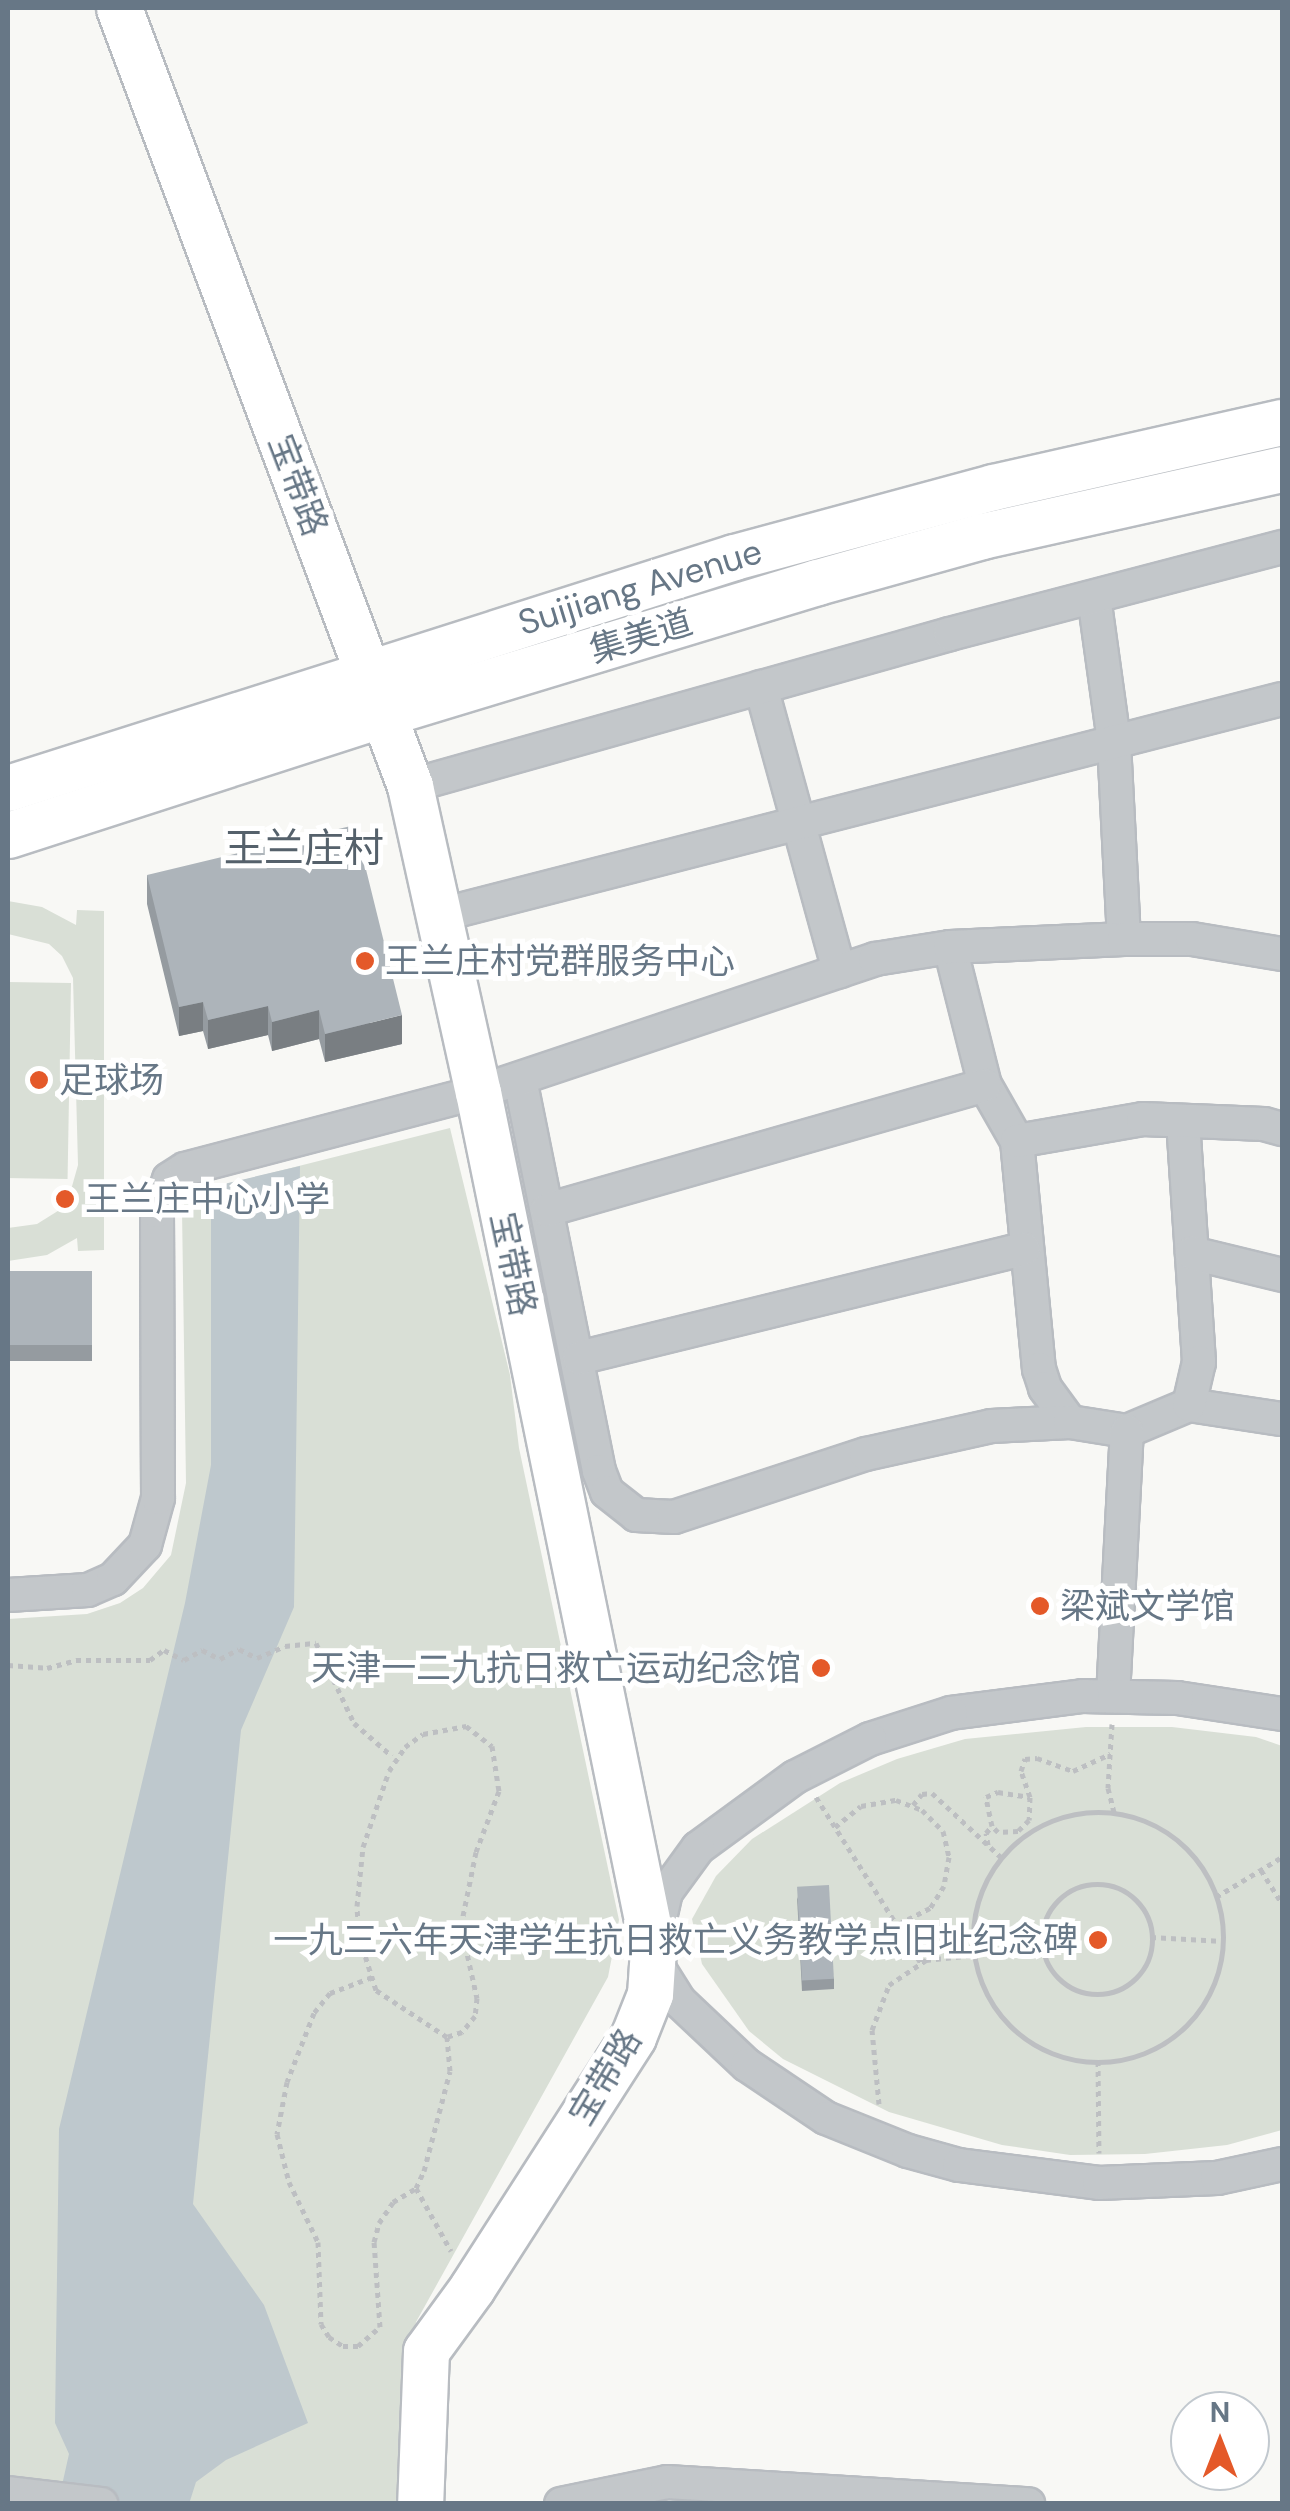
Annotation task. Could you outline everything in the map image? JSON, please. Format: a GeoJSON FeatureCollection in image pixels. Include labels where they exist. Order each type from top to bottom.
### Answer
{"type":"FeatureCollection","features":[{"type":"Feature","properties":{"kind":"main road","name":"宝带路"},"geometry":{"type":"LineString","coordinates":[[119,8],[378,692],[410,786],[440,915],[499,1085],[653,1948],[650,1994],[633,2037],[472,2288],[426,2351],[420,2504]]}},
{"type":"Feature","properties":{"kind":"main road","name":"Suijiang Avenue"},"geometry":{"type":"LineString","coordinates":[[8,788],[378,692],[862,520],[1282,422]]}},
{"type":"Feature","properties":{"kind":"main road","name":"集美道"},"geometry":{"type":"LineString","coordinates":[[8,835],[378,692],[982,536],[1282,469]]}},
{"type":"Feature","properties":{"kind":"street"},"geometry":{"type":"LineString","coordinates":[[410,786],[1282,547]]}},
{"type":"Feature","properties":{"kind":"street"},"geometry":{"type":"LineString","coordinates":[[1094,596],[1114,742],[1124,939]]}},
{"type":"Feature","properties":{"kind":"street"},"geometry":{"type":"LineString","coordinates":[[761,688],[839,971]]}},
{"type":"Feature","properties":{"kind":"street"},"geometry":{"type":"LineString","coordinates":[[440,915],[1282,699]]}},
{"type":"Feature","properties":{"kind":"street"},"geometry":{"type":"LineString","coordinates":[[8,1595],[58,1595],[100,1584],[132,1562],[149,1534],[158,1498],[157,1211],[169,1180],[203,1163],[499,1085],[875,960],[950,947],[1124,939],[1192,939],[1282,954]]}},
{"type":"Feature","properties":{"kind":"street"},"geometry":{"type":"LineString","coordinates":[[950,947],[985,1085],[1016,1141],[1038,1369],[1045,1388],[1070,1422]]}},
{"type":"Feature","properties":{"kind":"street"},"geometry":{"type":"LineString","coordinates":[[499,1085],[547,1210],[599,1470],[607,1492],[636,1514],[674,1517],[931,1437],[991,1426],[1070,1422],[1127,1431],[1189,1405],[1282,1419]]}},
{"type":"Feature","properties":{"kind":"street"},"geometry":{"type":"LineString","coordinates":[[547,1210],[985,1085]]}},
{"type":"Feature","properties":{"kind":"street"},"geometry":{"type":"LineString","coordinates":[[1016,1141],[1143,1120],[1282,1129]]}},
{"type":"Feature","properties":{"kind":"street"},"geometry":{"type":"LineString","coordinates":[[1183,1122],[1199,1362],[1189,1405]]}},
{"type":"Feature","properties":{"kind":"street"},"geometry":{"type":"LineString","coordinates":[[578,1358],[1024,1249]]}},
{"type":"Feature","properties":{"kind":"street"},"geometry":{"type":"LineString","coordinates":[[1192,1253],[1282,1275]]}},
{"type":"Feature","properties":{"kind":"street"},"geometry":{"type":"LineString","coordinates":[[1113,1696],[1127,1431]]}},
{"type":"Feature","properties":{"kind":"street"},"geometry":{"type":"LineString","coordinates":[[1282,1714],[1212,1702],[1113,1696],[1046,1699],[951,1713],[870,1738],[801,1774],[714,1834],[678,1870],[666,1892],[653,1948],[667,1984],[724,2047],[785,2094],[876,2139],[959,2165],[1099,2183],[1217,2178],[1282,2164]]}},
{"type":"Feature","properties":{"kind":"street"},"geometry":{"type":"LineString","coordinates":[[561,2504],[667,2482],[1028,2504]]}},
{"type":"Feature","properties":{"kind":"street"},"geometry":{"type":"LineString","coordinates":[[8,2493],[101,2504]]}},
{"type":"Feature","properties":{"kind":"path"},"geometry":{"type":"LineString","coordinates":[[8,1665],[48,1668],[76,1660],[138,1661],[164,1650],[184,1660],[202,1650],[220,1659],[238,1649],[257,1658],[286,1646],[316,1643],[354,1723],[392,1756]]}},
{"type":"Feature","properties":{"kind":"path"},"geometry":{"type":"LineString","coordinates":[[1113,1696],[1108,1788],[1114,1814]]}},
{"type":"Feature","properties":{"kind":"path"},"geometry":{"type":"LineString","coordinates":[[466,1726],[492,1746],[499,1790],[476,1852],[462,1914],[464,1950],[478,1998],[475,2016],[462,2032],[447,2037],[376,1990],[359,1936],[357,1906],[363,1847],[378,1793],[405,1747],[434,1731],[466,1726]]}},
{"type":"Feature","properties":{"kind":"path"},"geometry":{"type":"LineString","coordinates":[[1030,1797],[1006,1792],[986,1797],[992,1826],[998,1832],[1018,1832],[1029,1820],[1030,1797],[1021,1771],[1025,1759],[1037,1758],[1073,1772],[1110,1754]]}},
{"type":"Feature","properties":{"kind":"path"},"geometry":{"type":"LineString","coordinates":[[801,1774],[921,1963]]}},
{"type":"Feature","properties":{"kind":"path"},"geometry":{"type":"LineString","coordinates":[[913,1805],[922,1794],[932,1792],[1002,1858]]}},
{"type":"Feature","properties":{"kind":"path"},"geometry":{"type":"LineString","coordinates":[[835,1827],[871,1802],[896,1800],[931,1816],[943,1832],[948,1872],[930,1908],[897,1925]]}},
{"type":"Feature","properties":{"kind":"path"},"geometry":{"type":"LineString","coordinates":[[1081,1814],[1114,1814],[1147,1822],[1176,1839],[1198,1862],[1216,1896],[1223,1941],[1215,1982],[1189,2022],[1150,2050],[1098,2061],[1057,2054],[1015,2030],[986,1990],[975,1955],[974,1936],[982,1893],[1002,1858],[1020,1840],[1049,1822],[1081,1814]]}},
{"type":"Feature","properties":{"kind":"path"},"geometry":{"type":"LineString","coordinates":[[988,1846],[986,1833],[992,1826]]}},
{"type":"Feature","properties":{"kind":"path"},"geometry":{"type":"LineString","coordinates":[[1216,1896],[1282,1857]]}},
{"type":"Feature","properties":{"kind":"path"},"geometry":{"type":"LineString","coordinates":[[1261,1870],[1282,1904]]}},
{"type":"Feature","properties":{"kind":"path"},"geometry":{"type":"LineString","coordinates":[[1101,1884],[1135,1899],[1146,1914],[1152,1937],[1148,1960],[1136,1977],[1117,1990],[1094,1994],[1072,1988],[1054,1973],[1042,1938],[1046,1919],[1058,1900],[1074,1889],[1101,1884]]}},
{"type":"Feature","properties":{"kind":"path"},"geometry":{"type":"LineString","coordinates":[[974,1936],[1042,1938]]}},
{"type":"Feature","properties":{"kind":"path"},"geometry":{"type":"LineString","coordinates":[[1152,1937],[1223,1941]]}},
{"type":"Feature","properties":{"kind":"path"},"geometry":{"type":"LineString","coordinates":[[876,2139],[880,2116],[872,2030],[890,1985],[921,1963],[940,1956],[975,1955]]}},
{"type":"Feature","properties":{"kind":"path"},"geometry":{"type":"LineString","coordinates":[[372,1977],[330,1994],[314,2012],[288,2082],[277,2134],[289,2182],[318,2242],[321,2324],[343,2346],[358,2346],[380,2326],[374,2261],[379,2222],[393,2202],[416,2188],[445,2096],[450,2071],[447,2037]]}},
{"type":"Feature","properties":{"kind":"path"},"geometry":{"type":"LineString","coordinates":[[1098,2061],[1099,2183]]}},
{"type":"Feature","properties":{"kind":"path"},"geometry":{"type":"LineString","coordinates":[[416,2188],[472,2288]]}},
{"type":"Feature","properties":{"kind":"shaded area"},"geometry":{"type":"Polygon","coordinates":[[[8,901],[42,907],[76,925],[77,910],[104,911],[104,1250],[78,1251],[77,1238],[47,1255],[8,1261],[8,1228],[37,1224],[61,1209],[69,1197],[78,1165],[73,978],[62,956],[49,944],[8,934],[8,901]]]}},
{"type":"Feature","properties":{"kind":"shaded area","name":"足球场"},"geometry":{"type":"Polygon","coordinates":[[[8,982],[71,983],[68,1179],[8,1178],[8,982]]]}},
{"type":"Feature","properties":{"kind":"shaded area"},"geometry":{"type":"Polygon","coordinates":[[[450,1128],[510,1375],[519,1448],[619,1920],[608,1977],[416,2322],[402,2503],[8,2504],[8,1619],[87,1614],[120,1603],[143,1588],[171,1555],[186,1483],[182,1210],[188,1194],[450,1128]]]}},
{"type":"Feature","properties":{"kind":"shaded area"},"geometry":{"type":"Polygon","coordinates":[[[300,1166],[294,1607],[241,1730],[193,2204],[264,2305],[308,2423],[226,2460],[196,2482],[189,2504],[58,2503],[69,2454],[55,2423],[59,2129],[185,1603],[211,1465],[211,1187],[300,1166]]]}},
{"type":"Feature","properties":{"kind":"shaded area"},"geometry":{"type":"Polygon","coordinates":[[[1086,1727],[1172,1727],[1256,1737],[1282,1746],[1282,2130],[1227,2145],[1145,2154],[1070,2155],[1002,2145],[889,2112],[783,2059],[749,2031],[702,1964],[692,1919],[716,1876],[752,1839],[840,1783],[897,1759],[965,1739],[1086,1727]]]}},
{"type":"Feature","properties":{"kind":"building"},"geometry":{"type":"Polygon","coordinates":[[[355,825],[402,1015],[325,1034],[319,1010],[272,1022],[268,1006],[208,1020],[203,1002],[179,1007],[147,875],[355,825]]]}},
{"type":"Feature","properties":{"kind":"building"},"geometry":{"type":"Polygon","coordinates":[[[8,1271],[92,1271],[92,1345],[8,1345],[8,1271]]]}},
{"type":"Feature","properties":{"kind":"building"},"geometry":{"type":"Polygon","coordinates":[[[829,1885],[834,1979],[802,1981],[797,1887],[829,1885]]]}},
{"type":"Feature","properties":{"kind":"place","name":"王兰庄村党群服务中心"},"geometry":{"type":"Point","coordinates":[365,961]}},
{"type":"Feature","properties":{"kind":"place","name":"足球场"},"geometry":{"type":"Point","coordinates":[39,1080]}},
{"type":"Feature","properties":{"kind":"place","name":"王兰庄中心小学"},"geometry":{"type":"Point","coordinates":[65,1199]}},
{"type":"Feature","properties":{"kind":"place","name":"梁斌文学馆"},"geometry":{"type":"Point","coordinates":[1040,1606]}},
{"type":"Feature","properties":{"kind":"place","name":"天津一二九抗日救亡运动纪念馆"},"geometry":{"type":"Point","coordinates":[821,1668]}},
{"type":"Feature","properties":{"kind":"place","name":"一九三六年天津学生抗日救亡义务教学点旧址纪念碑"},"geometry":{"type":"Point","coordinates":[1098,1940]}},
{"type":"Feature","properties":{"kind":"district","name":"王兰庄村"},"geometry":{"type":"Point","coordinates":[304,848]}}]}
